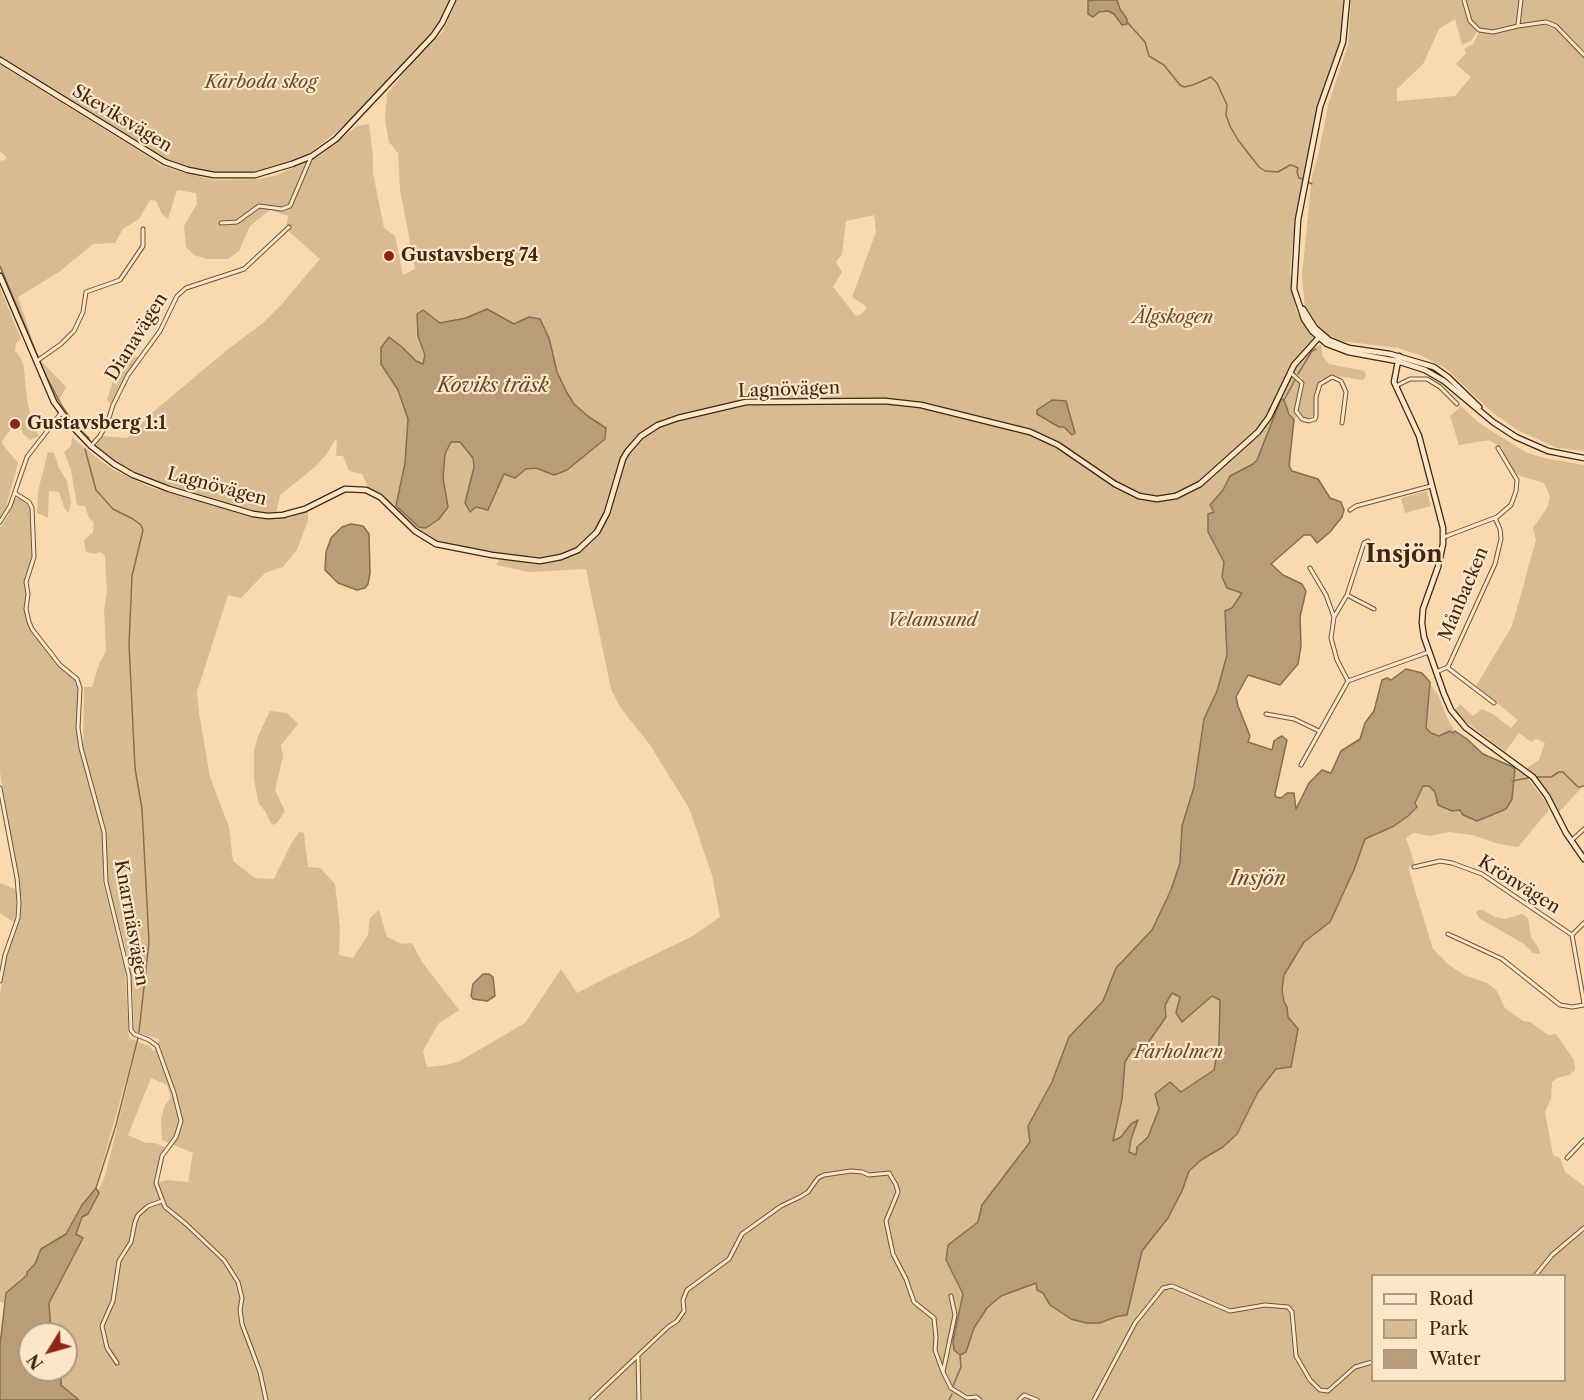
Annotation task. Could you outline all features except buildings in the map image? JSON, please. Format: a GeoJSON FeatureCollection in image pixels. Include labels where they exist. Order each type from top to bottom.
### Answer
{"type":"FeatureCollection","features":[{"type":"Feature","properties":{"kind":"street","name":"Skeviksvägen"},"geometry":{"type":"LineString","coordinates":[[0,60],[152,155],[188,170],[222,176],[255,175],[284,168],[312,156],[341,134],[432,36],[442,23],[453,0]]}},
{"type":"Feature","properties":{"kind":"street"},"geometry":{"type":"LineString","coordinates":[[1347,0],[1343,42],[1320,107],[1302,192],[1298,220],[1295,285],[1302,308],[1320,336],[1343,346],[1428,365],[1441,372],[1460,388],[1482,412],[1526,443],[1558,454],[1584,458]]}},
{"type":"Feature","properties":{"kind":"street"},"geometry":{"type":"LineString","coordinates":[[1464,0],[1470,21],[1479,30],[1493,32],[1542,22],[1553,24],[1584,55]]}},
{"type":"Feature","properties":{"kind":"street"},"geometry":{"type":"LineString","coordinates":[[1518,26],[1521,0]]}},
{"type":"Feature","properties":{"kind":"street"},"geometry":{"type":"LineString","coordinates":[[221,223],[237,222],[259,206],[282,209],[290,206],[312,156]]}},
{"type":"Feature","properties":{"kind":"street","name":"Dianavägen"},"geometry":{"type":"LineString","coordinates":[[91,446],[100,436],[108,421],[112,405],[128,375],[160,331],[177,296],[186,288],[244,269],[289,227]]}},
{"type":"Feature","properties":{"kind":"street"},"geometry":{"type":"LineString","coordinates":[[36,363],[62,344],[74,331],[83,312],[86,292],[120,280],[143,246],[143,229]]}},
{"type":"Feature","properties":{"kind":"street","name":"Lagnövägen"},"geometry":{"type":"LineString","coordinates":[[0,276],[46,387],[62,413],[91,446],[114,464],[144,480],[253,514],[268,516],[292,513],[341,490],[359,488],[380,497],[415,531],[436,544],[492,555],[547,560],[578,550],[592,538],[605,520],[620,466],[627,452],[649,430],[678,417],[726,406],[757,402],[885,401],[921,405],[1030,432],[1067,451],[1124,490],[1149,499],[1165,499],[1184,493],[1200,484],[1251,440],[1269,417],[1295,375],[1301,356],[1320,336]]}},
{"type":"Feature","properties":{"kind":"street"},"geometry":{"type":"LineString","coordinates":[[1398,358],[1396,386],[1416,429],[1442,520],[1444,537],[1438,567],[1423,609],[1423,632],[1444,694],[1456,716],[1466,728],[1533,777],[1547,796],[1571,842],[1584,859]]}},
{"type":"Feature","properties":{"kind":"street"},"geometry":{"type":"LineString","coordinates":[[1295,375],[1302,386],[1296,411],[1302,419],[1309,421],[1315,419],[1316,416],[1316,397],[1320,384],[1332,377],[1341,381],[1346,393],[1342,423]]}},
{"type":"Feature","properties":{"kind":"street"},"geometry":{"type":"LineString","coordinates":[[1396,386],[1410,379],[1427,379],[1440,387],[1457,404]]}},
{"type":"Feature","properties":{"kind":"street"},"geometry":{"type":"LineString","coordinates":[[0,522],[10,506],[27,458],[62,413]]}},
{"type":"Feature","properties":{"kind":"street"},"geometry":{"type":"LineString","coordinates":[[1444,537],[1502,515],[1511,505],[1517,484],[1515,476],[1498,448]]}},
{"type":"Feature","properties":{"kind":"street"},"geometry":{"type":"LineString","coordinates":[[1350,510],[1356,506],[1433,485]]}},
{"type":"Feature","properties":{"kind":"street","name":"Knarrnäsvägen"},"geometry":{"type":"LineString","coordinates":[[15,493],[29,502],[32,508],[34,557],[26,582],[28,594],[26,609],[29,622],[60,665],[77,679],[80,688],[78,728],[81,748],[104,832],[106,882],[129,976],[131,1030],[135,1035],[157,1046],[181,1121],[176,1137],[162,1156],[156,1183],[162,1201]]}},
{"type":"Feature","properties":{"kind":"street","name":"Månbacken"},"geometry":{"type":"LineString","coordinates":[[1436,672],[1448,667],[1498,557],[1501,533],[1495,518]]}},
{"type":"Feature","properties":{"kind":"street"},"geometry":{"type":"LineString","coordinates":[[1348,681],[1334,653],[1331,638],[1334,617],[1347,595],[1364,543],[1368,542]]}},
{"type":"Feature","properties":{"kind":"street"},"geometry":{"type":"LineString","coordinates":[[1310,568],[1326,595],[1334,617]]}},
{"type":"Feature","properties":{"kind":"street"},"geometry":{"type":"LineString","coordinates":[[1347,595],[1374,609]]}},
{"type":"Feature","properties":{"kind":"street"},"geometry":{"type":"LineString","coordinates":[[1301,765],[1348,681],[1429,652]]}},
{"type":"Feature","properties":{"kind":"street"},"geometry":{"type":"LineString","coordinates":[[1448,667],[1494,703]]}},
{"type":"Feature","properties":{"kind":"street"},"geometry":{"type":"LineString","coordinates":[[1266,714],[1294,719],[1319,731]]}},
{"type":"Feature","properties":{"kind":"street"},"geometry":{"type":"LineString","coordinates":[[0,788],[17,878],[19,902],[18,918],[5,955],[0,981]]}},
{"type":"Feature","properties":{"kind":"street"},"geometry":{"type":"LineString","coordinates":[[1571,842],[1584,829]]}},
{"type":"Feature","properties":{"kind":"street","name":"Krönvägen"},"geometry":{"type":"LineString","coordinates":[[1414,867],[1440,861],[1482,874],[1572,935]]}},
{"type":"Feature","properties":{"kind":"street"},"geometry":{"type":"LineString","coordinates":[[1448,934],[1502,959],[1560,1005],[1572,1007],[1584,1004],[1572,935],[1584,923]]}},
{"type":"Feature","properties":{"kind":"street"},"geometry":{"type":"LineString","coordinates":[[1567,1158],[1584,1140]]}},
{"type":"Feature","properties":{"kind":"street"},"geometry":{"type":"LineString","coordinates":[[591,1400],[681,1317],[687,1290],[729,1259],[742,1234],[781,1206],[808,1192],[818,1178],[851,1171],[869,1175],[889,1173],[896,1185],[898,1192],[886,1221],[892,1254],[906,1279],[914,1302],[934,1318],[935,1350],[951,1388],[967,1398],[976,1397],[980,1400]]}},
{"type":"Feature","properties":{"kind":"street"},"geometry":{"type":"LineString","coordinates":[[117,1363],[107,1347],[102,1326],[113,1301],[119,1261],[131,1242],[138,1215],[147,1206],[162,1201],[165,1207],[224,1260],[238,1282],[241,1290],[242,1324],[260,1372],[266,1400]]}},
{"type":"Feature","properties":{"kind":"street"},"geometry":{"type":"LineString","coordinates":[[1536,1274],[1551,1255],[1584,1228]]}},
{"type":"Feature","properties":{"kind":"street"},"geometry":{"type":"LineString","coordinates":[[1094,1400],[1135,1323],[1163,1288],[1172,1286],[1230,1311],[1265,1305],[1288,1307],[1292,1312],[1296,1356],[1310,1380],[1320,1390],[1329,1391],[1355,1367],[1371,1362]]}},
{"type":"Feature","properties":{"kind":"street"},"geometry":{"type":"LineString","coordinates":[[943,1372],[955,1315],[951,1296]]}},
{"type":"Feature","properties":{"kind":"street"},"geometry":{"type":"LineString","coordinates":[[638,1356],[639,1400]]}},
{"type":"Feature","properties":{"kind":"street"},"geometry":{"type":"LineString","coordinates":[[1019,1400],[1023,1395],[1037,1400]]}},
{"type":"Feature","properties":{"kind":"green space","name":"Kårboda skog"},"geometry":{"type":"Polygon","coordinates":[[[0,0],[450,0],[438,25],[365,106],[339,130],[311,152],[291,162],[274,168],[233,175],[200,171],[179,165],[153,153],[0,56],[0,0]]]}},
{"type":"Feature","properties":{"kind":"green space","name":"Velamsund"},"geometry":{"type":"Polygon","coordinates":[[[457,0],[1344,0],[1341,41],[1322,93],[1295,220],[1290,271],[1296,310],[1313,337],[1316,344],[1314,347],[1321,345],[1323,357],[1329,364],[1364,371],[1366,375],[1363,380],[1336,376],[1321,379],[1315,392],[1314,415],[1310,419],[1303,418],[1298,411],[1304,387],[1302,378],[1297,375],[1296,377],[1301,386],[1295,407],[1297,416],[1294,420],[1283,400],[1273,444],[1290,443],[1291,471],[1294,474],[1298,472],[1311,476],[1325,488],[1317,495],[1314,521],[1286,540],[1263,561],[1278,587],[1302,585],[1291,618],[1295,665],[1282,684],[1261,677],[1243,665],[1229,699],[1250,758],[1272,753],[1266,805],[1283,801],[1299,820],[1319,783],[1335,788],[1351,753],[1368,745],[1381,720],[1390,690],[1422,673],[1438,695],[1455,731],[1483,754],[1508,764],[1526,776],[1545,801],[1549,810],[1518,847],[1499,844],[1472,835],[1449,832],[1430,836],[1413,833],[1406,838],[1415,865],[1409,867],[1410,874],[1433,949],[1449,965],[1464,975],[1487,983],[1497,991],[1505,1008],[1523,1021],[1530,1022],[1548,1035],[1556,1034],[1574,1060],[1575,1070],[1552,1082],[1551,1099],[1545,1112],[1553,1155],[1560,1158],[1565,1172],[1584,1186],[1584,1400],[80,1400],[61,1385],[61,1382],[78,1382],[78,1322],[50,1322],[49,1303],[83,1238],[76,1234],[82,1217],[88,1214],[105,1176],[138,1042],[149,1046],[154,1052],[159,1039],[138,1033],[134,1029],[133,994],[127,954],[108,883],[103,823],[83,747],[84,687],[92,687],[99,664],[106,651],[104,610],[107,592],[105,556],[100,552],[94,554],[86,552],[84,540],[93,532],[94,522],[89,518],[85,506],[77,505],[71,470],[64,452],[71,446],[72,437],[114,470],[150,487],[252,517],[289,518],[308,511],[308,520],[297,550],[283,567],[265,573],[241,598],[228,595],[197,692],[210,777],[229,827],[233,861],[255,878],[274,879],[291,844],[299,832],[304,833],[308,867],[320,868],[335,884],[340,928],[339,955],[353,958],[368,935],[370,918],[379,910],[387,937],[402,944],[412,943],[422,962],[459,1010],[438,1024],[423,1051],[427,1067],[460,1061],[525,1023],[561,969],[577,993],[693,936],[720,917],[712,875],[689,808],[650,745],[620,707],[611,689],[586,569],[529,572],[496,565],[501,558],[481,555],[480,550],[433,539],[412,525],[381,494],[368,487],[362,474],[349,471],[343,456],[336,456],[337,441],[335,440],[315,467],[280,495],[276,513],[246,510],[153,480],[115,462],[97,449],[96,445],[101,436],[127,438],[153,412],[263,323],[320,259],[286,229],[288,216],[270,210],[250,226],[239,251],[228,259],[207,259],[194,255],[186,247],[184,226],[197,204],[196,193],[177,190],[168,219],[162,214],[156,201],[150,200],[139,219],[123,229],[115,243],[93,244],[59,272],[18,297],[38,359],[0,269],[0,160],[7,158],[0,151],[0,64],[163,166],[214,180],[259,179],[277,175],[319,156],[357,126],[369,124],[373,173],[384,228],[395,236],[403,275],[415,269],[400,189],[398,153],[389,142],[385,120],[387,94],[411,64],[443,31],[457,0]],[[874,215],[846,221],[842,254],[836,262],[842,272],[833,287],[856,316],[862,314],[867,307],[852,297],[876,232],[874,215]],[[423,310],[417,314],[418,337],[425,355],[423,364],[416,361],[389,337],[381,348],[381,364],[398,390],[408,419],[405,463],[396,506],[419,527],[426,528],[439,519],[448,507],[443,478],[445,454],[451,442],[460,442],[469,452],[477,313],[466,318],[440,323],[423,310]],[[151,1078],[128,1135],[146,1143],[155,1143],[165,1147],[156,1183],[167,1180],[188,1182],[193,1153],[162,1140],[161,1119],[164,1107],[171,1097],[167,1085],[151,1078]]]}},
{"type":"Feature","properties":{"kind":"green space"},"geometry":{"type":"Polygon","coordinates":[[[1351,0],[1462,0],[1468,22],[1477,31],[1472,40],[1462,45],[1455,19],[1439,29],[1423,64],[1397,89],[1397,101],[1455,96],[1471,77],[1456,64],[1466,53],[1464,49],[1473,44],[1479,32],[1493,34],[1521,26],[1549,24],[1555,27],[1584,57],[1584,451],[1557,448],[1519,431],[1494,414],[1445,368],[1422,356],[1398,348],[1341,341],[1325,334],[1315,325],[1305,309],[1302,275],[1312,175],[1329,102],[1348,45],[1351,0]]]}},
{"type":"Feature","properties":{"kind":"green space"},"geometry":{"type":"Polygon","coordinates":[[[1465,0],[1584,0],[1584,53],[1557,25],[1550,22],[1520,24],[1493,31],[1479,29],[1471,21],[1465,0]]]}},
{"type":"Feature","properties":{"kind":"green space"},"geometry":{"type":"Polygon","coordinates":[[[0,288],[21,339],[16,343],[15,351],[21,358],[24,368],[27,400],[33,424],[39,436],[30,440],[22,430],[12,428],[2,441],[18,463],[6,507],[0,517],[0,288]]]}},
{"type":"Feature","properties":{"kind":"green space"},"geometry":{"type":"Polygon","coordinates":[[[129,357],[138,357],[111,404],[107,400],[114,377],[129,357]]]}},
{"type":"Feature","properties":{"kind":"green space"},"geometry":{"type":"Polygon","coordinates":[[[41,361],[66,387],[58,402],[51,392],[39,362],[41,361]]]}},
{"type":"Feature","properties":{"kind":"green space"},"geometry":{"type":"Polygon","coordinates":[[[1461,406],[1479,423],[1527,453],[1584,465],[1584,785],[1559,812],[1543,785],[1527,768],[1539,760],[1545,743],[1536,739],[1531,742],[1519,733],[1505,752],[1465,721],[1455,710],[1460,704],[1473,716],[1482,709],[1493,714],[1511,728],[1518,720],[1476,686],[1512,626],[1536,540],[1533,528],[1547,508],[1550,497],[1544,483],[1517,475],[1505,459],[1502,448],[1489,440],[1459,445],[1450,416],[1461,406]]]}},
{"type":"Feature","properties":{"kind":"green space"},"geometry":{"type":"Polygon","coordinates":[[[48,452],[54,453],[67,481],[71,503],[68,513],[59,492],[49,491],[48,518],[37,513],[38,491],[48,452]]]}},
{"type":"Feature","properties":{"kind":"green space"},"geometry":{"type":"Polygon","coordinates":[[[1427,491],[1431,506],[1405,513],[1401,498],[1427,491]]]}},
{"type":"Feature","properties":{"kind":"green space"},"geometry":{"type":"Polygon","coordinates":[[[18,498],[31,509],[32,557],[24,582],[28,622],[55,658],[76,680],[79,688],[77,728],[103,832],[103,883],[125,970],[129,1038],[137,1041],[95,1189],[82,1205],[66,1234],[41,1249],[35,1264],[27,1275],[6,1293],[4,1303],[0,1302],[0,995],[6,956],[21,916],[21,902],[0,772],[0,528],[8,516],[14,499],[18,498]]]}},
{"type":"Feature","properties":{"kind":"green space"},"geometry":{"type":"Polygon","coordinates":[[[270,711],[287,713],[298,724],[281,745],[283,757],[275,790],[285,811],[277,823],[272,825],[259,804],[254,780],[254,750],[270,711]]]}},
{"type":"Feature","properties":{"kind":"green space"},"geometry":{"type":"Polygon","coordinates":[[[0,883],[17,890],[15,923],[0,913],[0,883]]]}},
{"type":"Feature","properties":{"kind":"green space"},"geometry":{"type":"Polygon","coordinates":[[[1479,910],[1505,919],[1522,914],[1528,918],[1531,937],[1540,954],[1533,953],[1524,944],[1479,918],[1476,912],[1479,910]]]}},
{"type":"Feature","properties":{"kind":"water"},"geometry":{"type":"Polygon","coordinates":[[[1117,0],[1127,19],[1127,24],[1122,25],[1114,14],[1108,11],[1099,12],[1093,17],[1088,14],[1088,1],[1117,0]]]}},
{"type":"Feature","properties":{"kind":"water","name":"Koviks träsk"},"geometry":{"type":"Polygon","coordinates":[[[487,309],[514,324],[529,317],[540,319],[549,338],[557,372],[567,393],[574,404],[606,428],[605,439],[567,470],[554,475],[536,468],[526,469],[515,478],[504,474],[488,510],[476,507],[470,512],[465,503],[474,467],[473,458],[460,442],[451,442],[445,454],[443,478],[448,507],[439,519],[426,528],[419,527],[396,506],[405,463],[408,419],[398,390],[381,364],[381,348],[389,337],[416,361],[423,364],[425,355],[418,336],[417,314],[423,310],[440,323],[466,318],[487,309]]]}},
{"type":"Feature","properties":{"kind":"water","name":"Insjön"},"geometry":{"type":"Polygon","coordinates":[[[1281,399],[1284,400],[1294,420],[1289,466],[1292,471],[1318,479],[1330,498],[1341,502],[1344,510],[1342,517],[1330,532],[1317,543],[1311,535],[1304,535],[1271,564],[1283,575],[1302,584],[1306,591],[1300,617],[1301,646],[1298,664],[1280,685],[1248,675],[1236,697],[1250,736],[1248,742],[1272,750],[1274,741],[1278,738],[1282,736],[1287,740],[1276,797],[1281,798],[1287,793],[1294,793],[1296,809],[1309,783],[1322,770],[1331,773],[1341,751],[1360,739],[1365,723],[1374,711],[1382,680],[1387,678],[1391,680],[1406,669],[1422,673],[1430,682],[1426,728],[1431,733],[1439,736],[1455,731],[1483,754],[1515,768],[1512,799],[1506,809],[1477,821],[1463,815],[1460,810],[1452,811],[1438,805],[1435,792],[1429,786],[1423,786],[1415,803],[1417,807],[1408,816],[1394,826],[1365,839],[1354,870],[1330,922],[1304,942],[1284,975],[1282,990],[1284,1002],[1288,1017],[1298,1029],[1291,1067],[1276,1069],[1258,1092],[1237,1134],[1189,1171],[1168,1218],[1142,1251],[1127,1315],[1100,1323],[1086,1323],[1071,1319],[1050,1305],[1043,1293],[1037,1290],[1036,1283],[1001,1296],[987,1308],[974,1328],[966,1352],[960,1355],[954,1350],[953,1341],[963,1294],[946,1260],[948,1245],[978,1222],[982,1205],[1030,1142],[1028,1126],[1052,1082],[1069,1037],[1103,1001],[1116,968],[1152,930],[1171,890],[1180,863],[1182,826],[1194,787],[1204,719],[1217,691],[1227,655],[1225,611],[1232,608],[1242,593],[1227,588],[1222,577],[1224,562],[1208,532],[1208,514],[1214,512],[1210,505],[1223,490],[1230,476],[1257,460],[1281,399]],[[1172,993],[1165,1005],[1166,1017],[1143,1050],[1133,1049],[1125,1062],[1122,1099],[1113,1141],[1121,1137],[1131,1124],[1138,1120],[1129,1152],[1136,1155],[1137,1147],[1148,1137],[1159,1109],[1155,1094],[1170,1082],[1181,1092],[1214,1070],[1219,1044],[1220,1000],[1212,996],[1182,1022],[1176,1013],[1180,997],[1172,993]]]}},
{"type":"Feature","properties":{"kind":"water"},"geometry":{"type":"Polygon","coordinates":[[[1052,400],[1066,401],[1075,433],[1072,435],[1064,427],[1059,427],[1037,414],[1037,410],[1052,400]]]}},
{"type":"Feature","properties":{"kind":"water"},"geometry":{"type":"Polygon","coordinates":[[[351,524],[363,526],[369,534],[368,584],[365,588],[357,590],[338,583],[325,570],[326,552],[331,538],[342,527],[351,524]]]}},
{"type":"Feature","properties":{"kind":"water"},"geometry":{"type":"Polygon","coordinates":[[[483,974],[493,977],[495,996],[487,1001],[473,999],[471,996],[473,984],[483,974]]]}},
{"type":"Feature","properties":{"kind":"water"},"geometry":{"type":"Polygon","coordinates":[[[96,1188],[99,1193],[88,1214],[82,1217],[76,1234],[83,1238],[49,1303],[50,1322],[18,1322],[18,1382],[61,1382],[61,1385],[79,1400],[0,1400],[0,1345],[6,1293],[27,1275],[35,1264],[41,1249],[66,1234],[82,1205],[96,1188]]]}},
{"type":"Feature","properties":{"kind":"waterway"},"geometry":{"type":"LineString","coordinates":[[1127,22],[1145,42],[1149,56],[1164,65],[1180,85],[1184,87],[1193,85],[1211,77],[1217,83],[1227,105],[1226,115],[1230,126],[1259,167],[1265,171],[1278,172],[1290,165],[1294,166],[1298,168],[1299,178],[1302,179]]}},
{"type":"Feature","properties":{"kind":"waterway"},"geometry":{"type":"LineString","coordinates":[[1308,182],[1312,184]]}},
{"type":"Feature","properties":{"kind":"waterway"},"geometry":{"type":"LineString","coordinates":[[0,266],[46,376],[75,425],[89,438]]}},
{"type":"Feature","properties":{"kind":"waterway"},"geometry":{"type":"LineString","coordinates":[[1298,374],[1312,351],[1316,349]]}},
{"type":"Feature","properties":{"kind":"waterway"},"geometry":{"type":"LineString","coordinates":[[1284,400],[1295,380]]}},
{"type":"Feature","properties":{"kind":"waterway"},"geometry":{"type":"LineString","coordinates":[[85,449],[96,490],[113,509],[133,519],[141,525],[143,530],[132,576],[129,644],[135,768],[142,809],[149,942],[139,1032]]}},
{"type":"Feature","properties":{"kind":"waterway"},"geometry":{"type":"LineString","coordinates":[[1537,777],[1551,777],[1563,772],[1578,787],[1584,786]]}},
{"type":"Feature","properties":{"kind":"waterway"},"geometry":{"type":"LineString","coordinates":[[1512,781],[1528,778]]}},
{"type":"Feature","properties":{"kind":"waterway"},"geometry":{"type":"LineString","coordinates":[[96,1188],[116,1125],[138,1038]]}},
{"type":"Feature","properties":{"kind":"waterway"},"geometry":{"type":"LineString","coordinates":[[953,1386],[961,1367],[960,1355]]}},
{"type":"Feature","properties":{"kind":"waterway"},"geometry":{"type":"LineString","coordinates":[[949,1400],[952,1394]]}},
{"type":"Feature","properties":{"kind":"place","name":"Gustavsberg 74"},"geometry":{"type":"Point","coordinates":[389,256]}},
{"type":"Feature","properties":{"kind":"place","name":"Gustavsberg 1:1"},"geometry":{"type":"Point","coordinates":[15,424]}},
{"type":"Feature","properties":{"kind":"district","name":"Insjön"},"geometry":{"type":"Point","coordinates":[1404,555]}},
{"type":"Feature","properties":{"kind":"park label","name":"Älgskogen"},"geometry":{"type":"Point","coordinates":[1173,318]}},
{"type":"Feature","properties":{"kind":"park label","name":"Fårholmen"},"geometry":{"type":"Point","coordinates":[1179,1053]}}]}
